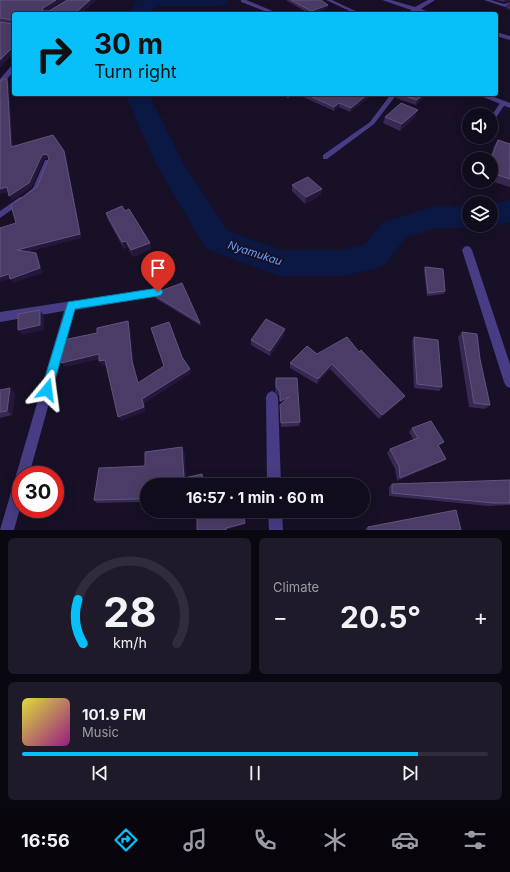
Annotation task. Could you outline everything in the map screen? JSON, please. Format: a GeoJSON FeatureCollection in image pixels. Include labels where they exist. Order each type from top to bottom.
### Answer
{"type":"FeatureCollection","features":[{"type":"Feature","properties":{"kind":"street"},"geometry":{"type":"LineString","coordinates":[[385,0],[425,12]]}},
{"type":"Feature","properties":{"kind":"street"},"geometry":{"type":"LineString","coordinates":[[412,12],[432,0]]}},
{"type":"Feature","properties":{"kind":"street"},"geometry":{"type":"LineString","coordinates":[[243,1],[271,12]]}},
{"type":"Feature","properties":{"kind":"street"},"geometry":{"type":"LineString","coordinates":[[498,35],[510,38]]}},
{"type":"Feature","properties":{"kind":"street"},"geometry":{"type":"LineString","coordinates":[[0,84],[3,78],[12,68]]}},
{"type":"Feature","properties":{"kind":"street"},"geometry":{"type":"LineString","coordinates":[[485,96],[506,104]]}},
{"type":"Feature","properties":{"kind":"street"},"geometry":{"type":"LineString","coordinates":[[468,250],[510,382]]}},
{"type":"Feature","properties":{"kind":"street"},"geometry":{"type":"LineString","coordinates":[[0,317],[158,292]]}},
{"type":"Feature","properties":{"kind":"street"},"geometry":{"type":"LineString","coordinates":[[25,466],[71,305]]}},
{"type":"Feature","properties":{"kind":"street"},"geometry":{"type":"LineString","coordinates":[[272,397],[274,478]]}},
{"type":"Feature","properties":{"kind":"street"},"geometry":{"type":"LineString","coordinates":[[7,530],[12,512]]}},
{"type":"Feature","properties":{"kind":"street"},"geometry":{"type":"LineString","coordinates":[[275,518],[276,530]]}},
{"type":"Feature","properties":{"kind":"lane"},"geometry":{"type":"LineString","coordinates":[[328,0],[333,4],[355,12]]}},
{"type":"Feature","properties":{"kind":"lane"},"geometry":{"type":"LineString","coordinates":[[486,0],[505,6],[510,3]]}},
{"type":"Feature","properties":{"kind":"lane"},"geometry":{"type":"LineString","coordinates":[[325,157],[372,123],[392,96]]}},
{"type":"Feature","properties":{"kind":"lane"},"geometry":{"type":"LineString","coordinates":[[498,113],[506,104]]}},
{"type":"Feature","properties":{"kind":"lane"},"geometry":{"type":"LineString","coordinates":[[0,215],[36,189],[47,162]]}},
{"type":"Feature","properties":{"kind":"building"},"geometry":{"type":"Polygon","coordinates":[[[0,0],[56,0],[43,8],[42,11],[49,11],[67,0],[90,0],[76,12],[12,12],[12,20],[0,18],[0,0]]]}},
{"type":"Feature","properties":{"kind":"building"},"geometry":{"type":"Polygon","coordinates":[[[291,0],[321,0],[328,5],[311,11],[291,0]]]}},
{"type":"Feature","properties":{"kind":"building"},"geometry":{"type":"Polygon","coordinates":[[[0,22],[12,24],[12,48],[0,60],[0,22]]]}},
{"type":"Feature","properties":{"kind":"building"},"geometry":{"type":"Polygon","coordinates":[[[7,79],[11,147],[53,135],[64,151],[80,234],[17,250],[36,253],[40,268],[10,279],[9,274],[0,277],[0,228],[16,223],[11,205],[37,187],[49,158],[47,154],[42,155],[29,183],[9,196],[7,187],[0,189],[0,81],[7,79]]]}},
{"type":"Feature","properties":{"kind":"building"},"geometry":{"type":"Polygon","coordinates":[[[310,96],[366,96],[351,108],[339,103],[334,107],[310,96]]]}},
{"type":"Feature","properties":{"kind":"building"},"geometry":{"type":"Polygon","coordinates":[[[405,96],[422,96],[417,100],[405,96]]]}},
{"type":"Feature","properties":{"kind":"building"},"geometry":{"type":"Polygon","coordinates":[[[401,103],[418,110],[402,124],[385,117],[401,103]]]}},
{"type":"Feature","properties":{"kind":"building"},"geometry":{"type":"Polygon","coordinates":[[[498,140],[510,144],[510,179],[498,175],[498,152],[494,152],[497,144],[498,144],[498,140]]]}},
{"type":"Feature","properties":{"kind":"building"},"geometry":{"type":"Polygon","coordinates":[[[308,177],[322,189],[306,197],[292,185],[308,177]]]}},
{"type":"Feature","properties":{"kind":"building"},"geometry":{"type":"Polygon","coordinates":[[[122,206],[125,211],[129,209],[150,243],[131,250],[126,241],[122,242],[106,213],[122,206]]]}},
{"type":"Feature","properties":{"kind":"building"},"geometry":{"type":"Polygon","coordinates":[[[425,267],[443,269],[445,291],[428,293],[425,267]]]}},
{"type":"Feature","properties":{"kind":"building"},"geometry":{"type":"Polygon","coordinates":[[[182,283],[200,323],[154,295],[182,283]]]}},
{"type":"Feature","properties":{"kind":"building"},"geometry":{"type":"Polygon","coordinates":[[[40,310],[40,325],[18,330],[18,314],[40,310]]]}},
{"type":"Feature","properties":{"kind":"building"},"geometry":{"type":"Polygon","coordinates":[[[266,319],[285,329],[270,351],[251,340],[266,319]]]}},
{"type":"Feature","properties":{"kind":"building"},"geometry":{"type":"Polygon","coordinates":[[[128,321],[132,361],[138,383],[164,366],[151,328],[169,322],[182,357],[190,369],[142,399],[144,407],[118,417],[105,360],[99,361],[99,354],[61,363],[63,340],[97,333],[97,328],[128,321]]]}},
{"type":"Feature","properties":{"kind":"building"},"geometry":{"type":"Polygon","coordinates":[[[462,332],[477,334],[480,359],[490,405],[474,403],[462,332]]]}},
{"type":"Feature","properties":{"kind":"building"},"geometry":{"type":"Polygon","coordinates":[[[347,337],[359,352],[361,350],[405,396],[382,415],[332,364],[318,379],[290,363],[307,346],[317,354],[347,337]]]}},
{"type":"Feature","properties":{"kind":"building"},"geometry":{"type":"Polygon","coordinates":[[[414,337],[438,340],[442,387],[417,384],[414,337]]]}},
{"type":"Feature","properties":{"kind":"building"},"geometry":{"type":"Polygon","coordinates":[[[276,378],[297,378],[300,422],[281,423],[280,405],[289,397],[280,401],[280,392],[276,386],[276,378]]]}},
{"type":"Feature","properties":{"kind":"building"},"geometry":{"type":"Polygon","coordinates":[[[10,388],[7,411],[0,412],[0,390],[10,388]]]}},
{"type":"Feature","properties":{"kind":"building"},"geometry":{"type":"Polygon","coordinates":[[[431,421],[444,442],[438,445],[446,459],[400,478],[399,466],[390,449],[418,438],[412,428],[431,421]]]}},
{"type":"Feature","properties":{"kind":"building"},"geometry":{"type":"Polygon","coordinates":[[[182,447],[184,478],[140,478],[140,499],[94,500],[99,468],[145,466],[145,452],[182,447]]]}},
{"type":"Feature","properties":{"kind":"building"},"geometry":{"type":"Polygon","coordinates":[[[202,474],[202,478],[184,478],[202,474]]]}},
{"type":"Feature","properties":{"kind":"building"},"geometry":{"type":"Polygon","coordinates":[[[510,480],[510,503],[493,503],[392,493],[392,484],[510,480]]]}},
{"type":"Feature","properties":{"kind":"building"},"geometry":{"type":"Polygon","coordinates":[[[456,510],[461,530],[368,530],[368,527],[456,510]]]}},
{"type":"Feature","properties":{"kind":"building"},"geometry":{"type":"Polygon","coordinates":[[[197,518],[244,518],[245,523],[226,528],[226,530],[197,530],[197,518]]]}},
{"type":"Feature","properties":{"kind":"waterway","name":"Nyamukau"},"geometry":{"type":"LineString","coordinates":[[139,12],[142,6],[158,0],[220,0]]}},
{"type":"Feature","properties":{"kind":"waterway","name":"Nyamukau"},"geometry":{"type":"LineString","coordinates":[[138,96],[170,164],[217,240],[280,263],[341,263],[374,256],[394,230],[436,217],[462,217]]}},
{"type":"Feature","properties":{"kind":"waterway","name":"Nyamukau"},"geometry":{"type":"LineString","coordinates":[[498,214],[510,211]]}},
{"type":"Feature","properties":{"kind":"route"},"geometry":{"type":"LineString","coordinates":[[47,390],[71,305],[158,292]]}}]}
